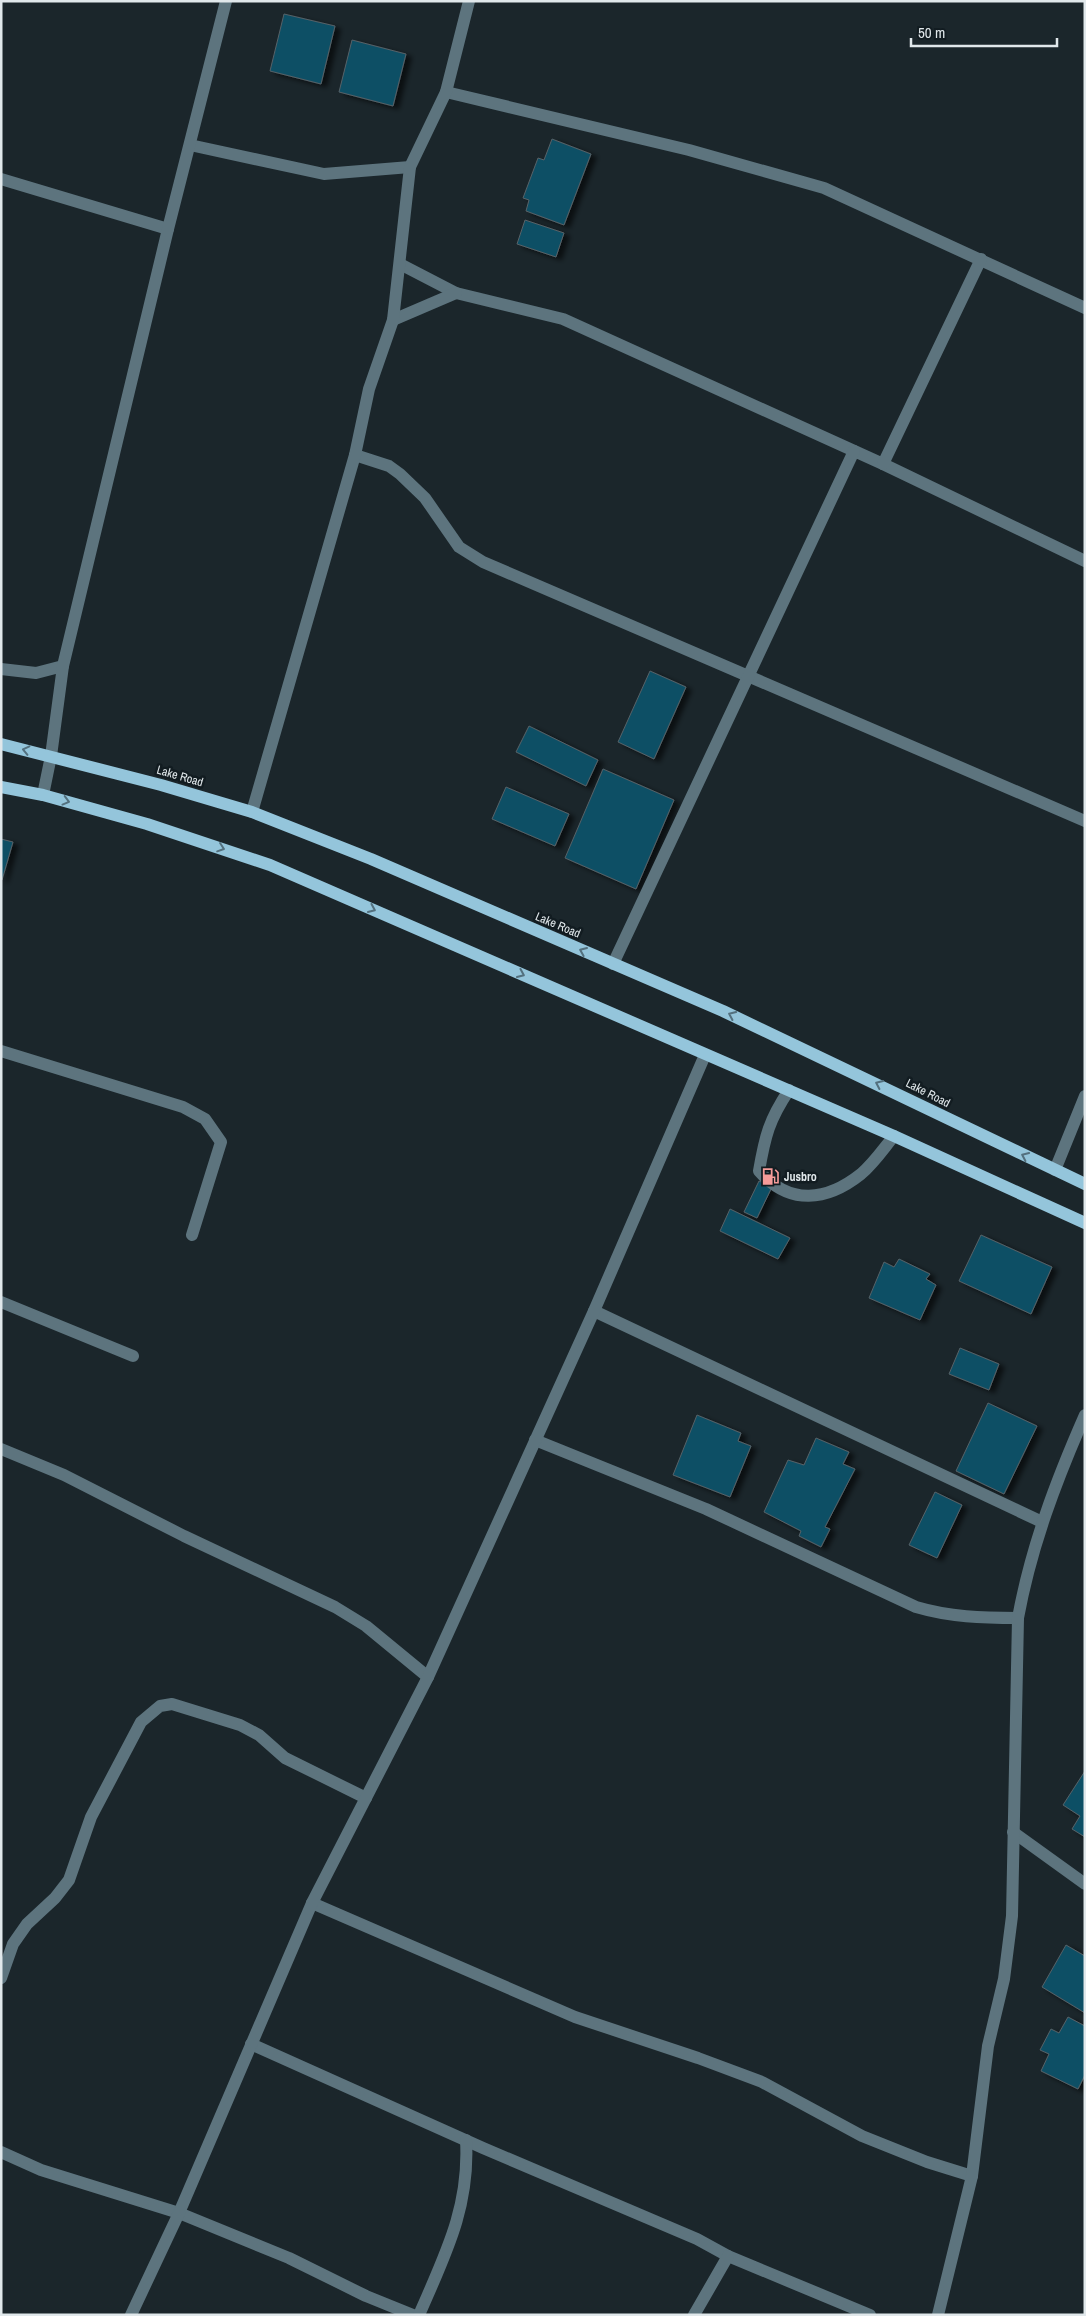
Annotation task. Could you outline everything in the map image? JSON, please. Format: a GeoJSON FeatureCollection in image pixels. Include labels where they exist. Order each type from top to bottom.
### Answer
{"type":"FeatureCollection","features":[{"type":"Feature","properties":{"kind":"main road","name":"Lake Road"},"geometry":{"type":"LineString","coordinates":[[1,744],[161,785],[252,812],[371,859],[811,1052],[1085,1184]]}},
{"type":"Feature","properties":{"kind":"main road"},"geometry":{"type":"LineString","coordinates":[[1,787],[43,795],[147,824],[270,865],[894,1136],[1085,1224]]}},
{"type":"Feature","properties":{"kind":"street"},"geometry":{"type":"LineString","coordinates":[[43,795],[51,756],[63,666],[168,229],[226,1]]}},
{"type":"Feature","properties":{"kind":"street"},"geometry":{"type":"LineString","coordinates":[[252,812],[355,455],[369,389],[393,320],[410,167],[446,92],[469,1]]}},
{"type":"Feature","properties":{"kind":"street"},"geometry":{"type":"LineString","coordinates":[[446,92],[689,150],[824,188],[1085,308]]}},
{"type":"Feature","properties":{"kind":"street"},"geometry":{"type":"LineString","coordinates":[[190,145],[324,174],[410,167]]}},
{"type":"Feature","properties":{"kind":"street"},"geometry":{"type":"LineString","coordinates":[[1,179],[168,229]]}},
{"type":"Feature","properties":{"kind":"street"},"geometry":{"type":"LineString","coordinates":[[883,464],[982,259]]}},
{"type":"Feature","properties":{"kind":"street"},"geometry":{"type":"LineString","coordinates":[[400,264],[456,293],[563,319],[883,464],[1085,561]]}},
{"type":"Feature","properties":{"kind":"street"},"geometry":{"type":"LineString","coordinates":[[393,320],[456,293]]}},
{"type":"Feature","properties":{"kind":"street"},"geometry":{"type":"LineString","coordinates":[[613,964],[750,676],[854,451]]}},
{"type":"Feature","properties":{"kind":"street"},"geometry":{"type":"LineString","coordinates":[[355,455],[389,466],[400,474],[425,498],[459,547],[483,562],[1085,821]]}},
{"type":"Feature","properties":{"kind":"street"},"geometry":{"type":"LineString","coordinates":[[1,669],[18,673],[36,673],[63,666]]}},
{"type":"Feature","properties":{"kind":"street"},"geometry":{"type":"LineString","coordinates":[[1,1051],[182,1107],[205,1119],[221,1142],[192,1235]]}},
{"type":"Feature","properties":{"kind":"street"},"geometry":{"type":"LineString","coordinates":[[131,2315],[179,2213],[312,1903],[428,1677],[594,1311],[705,1055]]}},
{"type":"Feature","properties":{"kind":"street"},"geometry":{"type":"LineString","coordinates":[[789,1090],[773,1114],[764,1144],[760,1171],[770,1183],[784,1190],[807,1198],[821,1196],[842,1186],[862,1174],[894,1136]]}},
{"type":"Feature","properties":{"kind":"street"},"geometry":{"type":"LineString","coordinates":[[1055,1170],[1085,1096]]}},
{"type":"Feature","properties":{"kind":"street"},"geometry":{"type":"LineString","coordinates":[[1,1302],[133,1356]]}},
{"type":"Feature","properties":{"kind":"street"},"geometry":{"type":"LineString","coordinates":[[594,1311],[1042,1522]]}},
{"type":"Feature","properties":{"kind":"street"},"geometry":{"type":"LineString","coordinates":[[938,2315],[972,2176],[988,2046],[1004,1979],[1012,1916],[1018,1618],[1025,1579],[1042,1522],[1085,1415]]}},
{"type":"Feature","properties":{"kind":"street"},"geometry":{"type":"LineString","coordinates":[[535,1440],[706,1509],[916,1607],[939,1614],[970,1618],[1018,1618]]}},
{"type":"Feature","properties":{"kind":"street"},"geometry":{"type":"LineString","coordinates":[[1,1449],[64,1475],[184,1536],[335,1607],[366,1626],[428,1677]]}},
{"type":"Feature","properties":{"kind":"street"},"geometry":{"type":"LineString","coordinates":[[1,1978],[17,1938],[27,1924],[54,1898],[69,1880],[91,1817],[141,1722],[150,1712],[160,1706],[172,1704],[240,1725],[259,1735],[285,1758],[366,1798]]}},
{"type":"Feature","properties":{"kind":"street"},"geometry":{"type":"LineString","coordinates":[[1013,1832],[1085,1884]]}},
{"type":"Feature","properties":{"kind":"street"},"geometry":{"type":"LineString","coordinates":[[312,1903],[455,1963],[575,2017],[698,2058],[762,2082],[862,2136],[927,2162],[972,2176]]}},
{"type":"Feature","properties":{"kind":"street"},"geometry":{"type":"LineString","coordinates":[[251,2044],[466,2140],[697,2239],[728,2256],[870,2315]]}},
{"type":"Feature","properties":{"kind":"street"},"geometry":{"type":"LineString","coordinates":[[419,2315],[446,2251],[464,2194],[468,2161],[466,2140]]}},
{"type":"Feature","properties":{"kind":"street"},"geometry":{"type":"LineString","coordinates":[[1,2152],[41,2170],[179,2213],[289,2258],[366,2296],[413,2315]]}},
{"type":"Feature","properties":{"kind":"street"},"geometry":{"type":"LineString","coordinates":[[694,2315],[728,2256]]}},
{"type":"Feature","properties":{"kind":"building"},"geometry":{"type":"Polygon","coordinates":[[[284,14],[335,26],[321,84],[270,71],[284,14]]]}},
{"type":"Feature","properties":{"kind":"building"},"geometry":{"type":"Polygon","coordinates":[[[352,40],[406,54],[393,106],[339,92],[352,40]]]}},
{"type":"Feature","properties":{"kind":"building"},"geometry":{"type":"Polygon","coordinates":[[[552,139],[591,154],[564,225],[526,211],[529,200],[523,198],[538,158],[544,160],[552,139]]]}},
{"type":"Feature","properties":{"kind":"building"},"geometry":{"type":"Polygon","coordinates":[[[525,220],[564,233],[556,257],[517,244],[525,220]]]}},
{"type":"Feature","properties":{"kind":"building"},"geometry":{"type":"Polygon","coordinates":[[[650,671],[686,687],[654,759],[618,742],[650,671]]]}},
{"type":"Feature","properties":{"kind":"building"},"geometry":{"type":"Polygon","coordinates":[[[529,726],[598,760],[586,786],[516,752],[529,726]]]}},
{"type":"Feature","properties":{"kind":"building"},"geometry":{"type":"Polygon","coordinates":[[[603,769],[674,800],[636,889],[565,858],[603,769]]]}},
{"type":"Feature","properties":{"kind":"building"},"geometry":{"type":"Polygon","coordinates":[[[506,787],[569,814],[555,846],[492,819],[506,787]]]}},
{"type":"Feature","properties":{"kind":"building"},"geometry":{"type":"Polygon","coordinates":[[[1,839],[13,842],[2,880],[1,880],[1,839]]]}},
{"type":"Feature","properties":{"kind":"building"},"geometry":{"type":"Polygon","coordinates":[[[759,1181],[772,1187],[757,1218],[744,1212],[759,1181]]]}},
{"type":"Feature","properties":{"kind":"building"},"geometry":{"type":"Polygon","coordinates":[[[730,1209],[790,1238],[778,1259],[720,1231],[730,1209]]]}},
{"type":"Feature","properties":{"kind":"building"},"geometry":{"type":"Polygon","coordinates":[[[981,1235],[1052,1267],[1031,1314],[959,1281],[981,1235]]]}},
{"type":"Feature","properties":{"kind":"building"},"geometry":{"type":"Polygon","coordinates":[[[899,1259],[930,1274],[926,1279],[936,1285],[920,1320],[869,1298],[884,1262],[894,1267],[899,1259]]]}},
{"type":"Feature","properties":{"kind":"building"},"geometry":{"type":"Polygon","coordinates":[[[960,1348],[999,1364],[989,1390],[949,1374],[960,1348]]]}},
{"type":"Feature","properties":{"kind":"building"},"geometry":{"type":"Polygon","coordinates":[[[988,1403],[1037,1426],[1004,1494],[956,1471],[988,1403]]]}},
{"type":"Feature","properties":{"kind":"building"},"geometry":{"type":"Polygon","coordinates":[[[697,1415],[741,1433],[738,1441],[751,1446],[730,1497],[673,1475],[697,1415]]]}},
{"type":"Feature","properties":{"kind":"building"},"geometry":{"type":"Polygon","coordinates":[[[816,1438],[849,1452],[843,1464],[855,1469],[825,1527],[830,1529],[821,1547],[799,1536],[801,1531],[764,1512],[788,1460],[804,1465],[816,1438]]]}},
{"type":"Feature","properties":{"kind":"building"},"geometry":{"type":"Polygon","coordinates":[[[935,1492],[962,1505],[937,1558],[909,1545],[935,1492]]]}},
{"type":"Feature","properties":{"kind":"building"},"geometry":{"type":"Polygon","coordinates":[[[1085,1771],[1085,1837],[1072,1829],[1080,1816],[1063,1805],[1085,1771]]]}},
{"type":"Feature","properties":{"kind":"building"},"geometry":{"type":"Polygon","coordinates":[[[1066,1945],[1085,1956],[1085,2013],[1042,1987],[1066,1945]]]}},
{"type":"Feature","properties":{"kind":"building"},"geometry":{"type":"Polygon","coordinates":[[[1068,2017],[1085,2026],[1085,2075],[1078,2089],[1041,2071],[1049,2054],[1040,2050],[1051,2029],[1059,2033],[1068,2017]]]}},
{"type":"Feature","properties":{"kind":"place","name":"Jusbro"},"geometry":{"type":"Point","coordinates":[770,1177]}}]}
